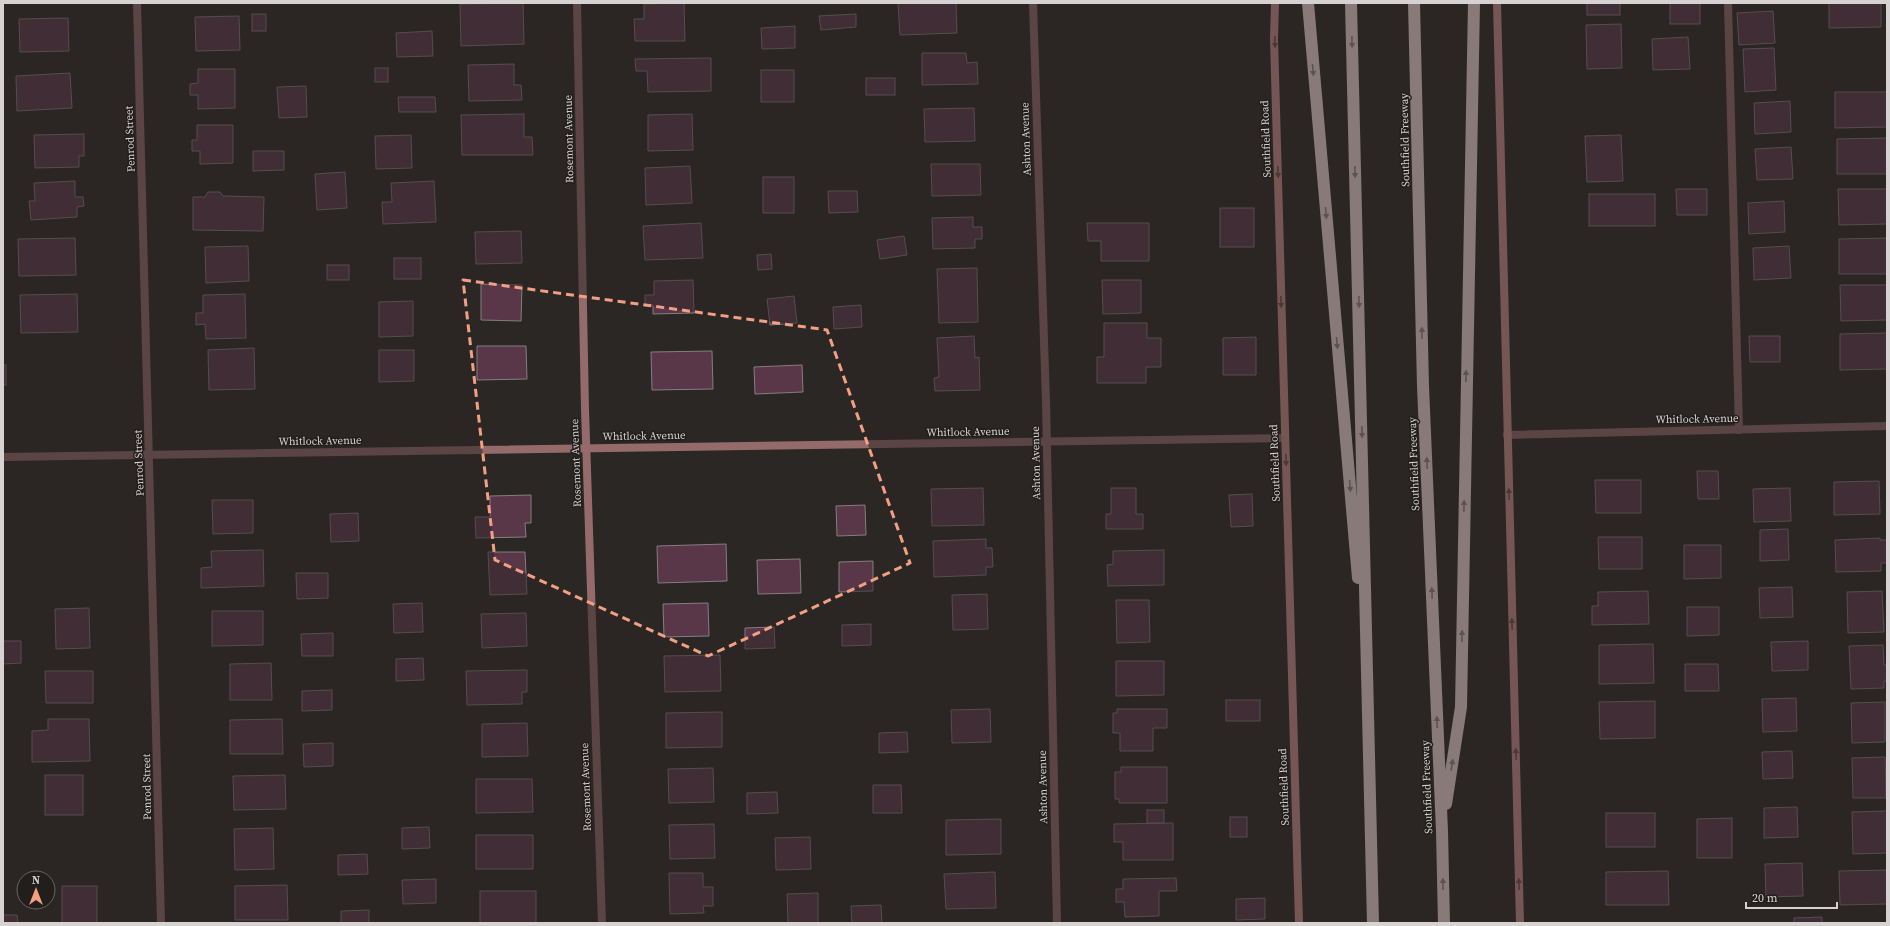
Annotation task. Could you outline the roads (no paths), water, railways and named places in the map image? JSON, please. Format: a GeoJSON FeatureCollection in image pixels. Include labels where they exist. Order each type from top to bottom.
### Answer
{"type":"FeatureCollection","features":[{"type":"Feature","properties":{"kind":"highway"},"geometry":{"type":"LineString","coordinates":[[1308,3],[1368,694]]}},
{"type":"Feature","properties":{"kind":"highway"},"geometry":{"type":"LineString","coordinates":[[1351,3],[1373,923]]}},
{"type":"Feature","properties":{"kind":"highway","name":"Southfield Freeway"},"geometry":{"type":"LineString","coordinates":[[1414,3],[1423,386],[1442,831],[1444,923]]}},
{"type":"Feature","properties":{"kind":"highway"},"geometry":{"type":"LineString","coordinates":[[1442,831],[1461,707],[1474,3]]}},
{"type":"Feature","properties":{"kind":"main road","name":"Southfield Road"},"geometry":{"type":"LineString","coordinates":[[1275,3],[1274,38],[1299,923]]}},
{"type":"Feature","properties":{"kind":"main road"},"geometry":{"type":"LineString","coordinates":[[1497,3],[1520,923]]}},
{"type":"Feature","properties":{"kind":"street","name":"Penrod Street"},"geometry":{"type":"LineString","coordinates":[[137,3],[150,455],[161,923]]}},
{"type":"Feature","properties":{"kind":"street","name":"Rosemont Avenue"},"geometry":{"type":"LineString","coordinates":[[577,3],[586,448],[602,923]]}},
{"type":"Feature","properties":{"kind":"street","name":"Ashton Avenue"},"geometry":{"type":"LineString","coordinates":[[1033,3],[1046,441],[1057,923]]}},
{"type":"Feature","properties":{"kind":"street"},"geometry":{"type":"LineString","coordinates":[[1728,3],[1739,430]]}},
{"type":"Feature","properties":{"kind":"street","name":"Whitlock Avenue"},"geometry":{"type":"LineString","coordinates":[[1507,435],[1887,426]]}},
{"type":"Feature","properties":{"kind":"street","name":"Whitlock Avenue"},"geometry":{"type":"LineString","coordinates":[[3,457],[1285,438]]}}]}
